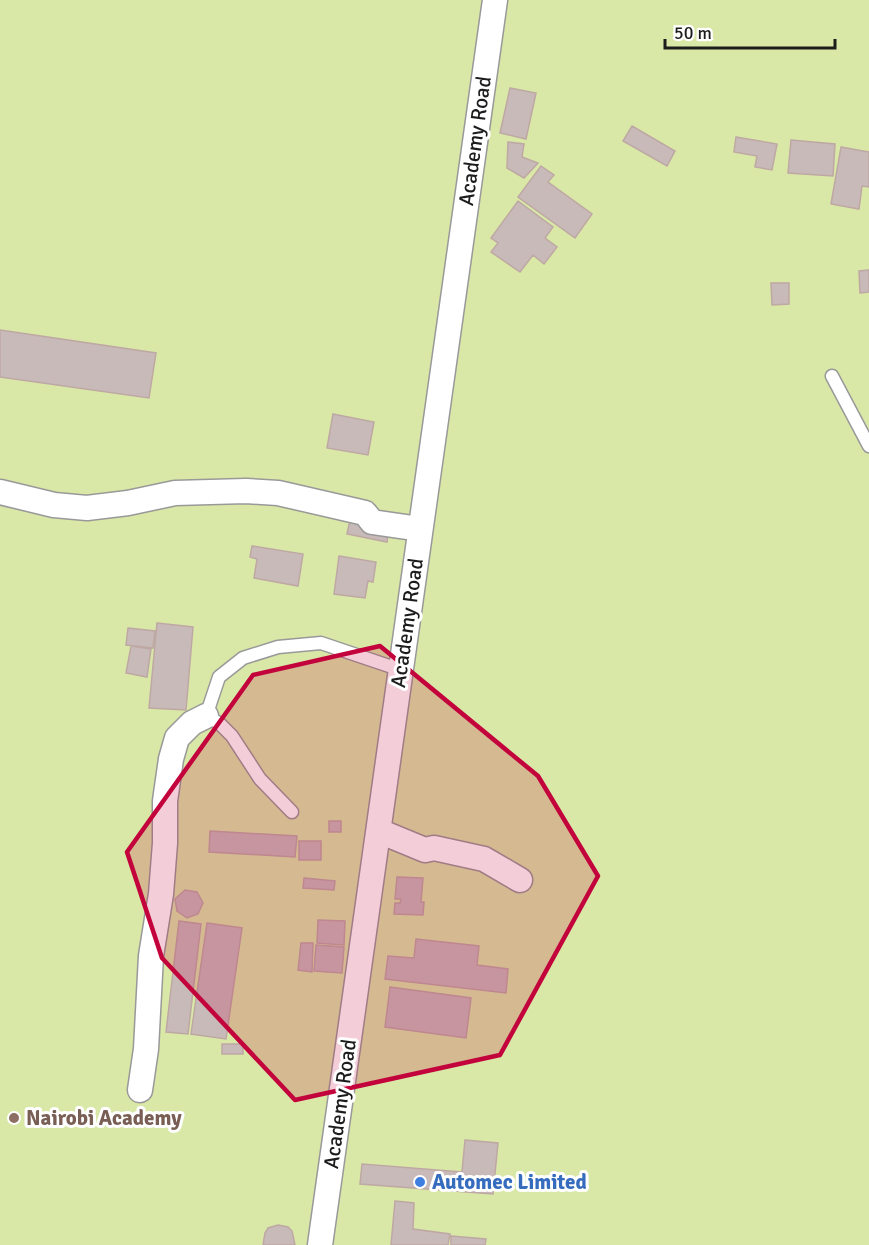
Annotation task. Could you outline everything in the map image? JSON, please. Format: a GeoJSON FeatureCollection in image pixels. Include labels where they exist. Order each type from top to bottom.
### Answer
{"type":"FeatureCollection","features":[{"type":"Feature","properties":{"kind":"street","name":"Academy Road"},"geometry":{"type":"LineString","coordinates":[[320,1245],[495,0]]}},
{"type":"Feature","properties":{"kind":"street"},"geometry":{"type":"LineString","coordinates":[[0,492],[54,505],[87,508],[128,503],[176,493],[246,491],[278,493],[365,513],[372,522],[420,529]]}},
{"type":"Feature","properties":{"kind":"street"},"geometry":{"type":"LineString","coordinates":[[141,1089],[146,1049],[151,956],[161,894],[165,843],[165,801],[171,759],[177,738],[192,723],[206,716]]}},
{"type":"Feature","properties":{"kind":"street"},"geometry":{"type":"LineString","coordinates":[[378,831],[425,850],[434,848],[484,859],[519,880]]}},
{"type":"Feature","properties":{"kind":"lane"},"geometry":{"type":"LineString","coordinates":[[832,376],[869,446]]}},
{"type":"Feature","properties":{"kind":"lane"},"geometry":{"type":"LineString","coordinates":[[292,812],[260,779],[232,736],[219,723],[206,716],[219,677],[243,658],[278,647],[321,644],[401,670]]}},
{"type":"Feature","properties":{"kind":"highlighted area"},"geometry":{"type":"Polygon","coordinates":[[[380,646],[538,776],[598,876],[500,1055],[295,1100],[162,958],[127,852],[253,675],[380,646]]]}},
{"type":"Feature","properties":{"kind":"green space"},"geometry":{"type":"Polygon","coordinates":[[[0,0],[869,0],[869,1245],[0,1245],[0,0]]]}},
{"type":"Feature","properties":{"kind":"building"},"geometry":{"type":"Polygon","coordinates":[[[510,88],[536,93],[526,139],[500,133],[510,88]]]}},
{"type":"Feature","properties":{"kind":"building"},"geometry":{"type":"Polygon","coordinates":[[[632,126],[675,151],[667,166],[623,141],[632,126]]]}},
{"type":"Feature","properties":{"kind":"building"},"geometry":{"type":"Polygon","coordinates":[[[736,137],[777,144],[772,170],[755,167],[757,156],[734,152],[736,137]]]}},
{"type":"Feature","properties":{"kind":"building"},"geometry":{"type":"Polygon","coordinates":[[[791,140],[835,144],[833,176],[788,173],[791,140]]]}},
{"type":"Feature","properties":{"kind":"building"},"geometry":{"type":"Polygon","coordinates":[[[508,142],[524,144],[522,157],[538,163],[524,178],[507,168],[508,142]]]}},
{"type":"Feature","properties":{"kind":"building"},"geometry":{"type":"Polygon","coordinates":[[[841,147],[869,152],[869,187],[862,186],[859,209],[831,204],[841,147]]]}},
{"type":"Feature","properties":{"kind":"building"},"geometry":{"type":"Polygon","coordinates":[[[541,166],[554,175],[548,182],[592,214],[575,238],[518,197],[541,166]]]}},
{"type":"Feature","properties":{"kind":"building"},"geometry":{"type":"Polygon","coordinates":[[[518,201],[553,227],[545,238],[557,247],[544,264],[533,255],[520,272],[491,252],[498,243],[491,238],[518,201]]]}},
{"type":"Feature","properties":{"kind":"building"},"geometry":{"type":"Polygon","coordinates":[[[869,270],[869,292],[860,293],[859,271],[869,270]]]}},
{"type":"Feature","properties":{"kind":"building"},"geometry":{"type":"Polygon","coordinates":[[[771,283],[789,283],[789,304],[772,305],[771,283]]]}},
{"type":"Feature","properties":{"kind":"building"},"geometry":{"type":"Polygon","coordinates":[[[0,330],[156,353],[149,398],[0,377],[0,330]]]}},
{"type":"Feature","properties":{"kind":"building"},"geometry":{"type":"Polygon","coordinates":[[[333,414],[374,422],[368,455],[327,448],[333,414]]]}},
{"type":"Feature","properties":{"kind":"building"},"geometry":{"type":"Polygon","coordinates":[[[350,520],[389,527],[387,542],[347,534],[350,520]]]}},
{"type":"Feature","properties":{"kind":"building"},"geometry":{"type":"Polygon","coordinates":[[[252,546],[303,554],[298,586],[254,578],[257,559],[250,557],[252,546]]]}},
{"type":"Feature","properties":{"kind":"building"},"geometry":{"type":"Polygon","coordinates":[[[339,556],[376,562],[373,582],[368,581],[365,598],[334,594],[339,556]]]}},
{"type":"Feature","properties":{"kind":"building"},"geometry":{"type":"Polygon","coordinates":[[[157,623],[193,627],[186,710],[149,708],[157,623]]]}},
{"type":"Feature","properties":{"kind":"building"},"geometry":{"type":"Polygon","coordinates":[[[128,628],[155,631],[153,648],[126,645],[128,628]]]}},
{"type":"Feature","properties":{"kind":"building"},"geometry":{"type":"Polygon","coordinates":[[[131,646],[151,649],[147,677],[126,673],[131,646]]]}},
{"type":"Feature","properties":{"kind":"building"},"geometry":{"type":"Polygon","coordinates":[[[329,821],[341,821],[341,832],[329,832],[329,821]]]}},
{"type":"Feature","properties":{"kind":"building"},"geometry":{"type":"Polygon","coordinates":[[[210,831],[297,836],[295,857],[209,852],[210,831]]]}},
{"type":"Feature","properties":{"kind":"building"},"geometry":{"type":"Polygon","coordinates":[[[299,841],[321,841],[321,860],[299,860],[299,841]]]}},
{"type":"Feature","properties":{"kind":"building"},"geometry":{"type":"Polygon","coordinates":[[[397,877],[423,878],[421,902],[424,902],[423,915],[394,914],[395,903],[400,903],[401,899],[395,899],[397,877]]]}},
{"type":"Feature","properties":{"kind":"building"},"geometry":{"type":"Polygon","coordinates":[[[304,878],[335,881],[334,890],[303,888],[304,878]]]}},
{"type":"Feature","properties":{"kind":"building"},"geometry":{"type":"Polygon","coordinates":[[[185,890],[197,892],[203,903],[198,914],[187,918],[177,911],[175,899],[185,890]]]}},
{"type":"Feature","properties":{"kind":"building"},"geometry":{"type":"Polygon","coordinates":[[[318,920],[345,921],[344,945],[317,943],[318,920]]]}},
{"type":"Feature","properties":{"kind":"building"},"geometry":{"type":"Polygon","coordinates":[[[179,921],[201,924],[188,1034],[166,1032],[179,921]]]}},
{"type":"Feature","properties":{"kind":"building"},"geometry":{"type":"Polygon","coordinates":[[[207,923],[242,928],[226,1039],[191,1034],[207,923]]]}},
{"type":"Feature","properties":{"kind":"building"},"geometry":{"type":"Polygon","coordinates":[[[416,939],[479,946],[477,965],[508,969],[506,993],[385,979],[388,956],[414,958],[416,939]]]}},
{"type":"Feature","properties":{"kind":"building"},"geometry":{"type":"Polygon","coordinates":[[[301,943],[313,943],[312,972],[298,970],[301,943]]]}},
{"type":"Feature","properties":{"kind":"building"},"geometry":{"type":"Polygon","coordinates":[[[316,945],[344,947],[342,973],[314,971],[316,945]]]}},
{"type":"Feature","properties":{"kind":"building"},"geometry":{"type":"Polygon","coordinates":[[[390,987],[471,998],[466,1038],[385,1027],[390,987]]]}},
{"type":"Feature","properties":{"kind":"building"},"geometry":{"type":"Polygon","coordinates":[[[222,1044],[243,1044],[243,1054],[222,1054],[222,1044]]]}},
{"type":"Feature","properties":{"kind":"building"},"geometry":{"type":"Polygon","coordinates":[[[465,1140],[498,1143],[493,1194],[360,1184],[362,1164],[462,1172],[465,1140]]]}},
{"type":"Feature","properties":{"kind":"building"},"geometry":{"type":"Polygon","coordinates":[[[395,1201],[414,1203],[413,1229],[450,1234],[448,1245],[391,1245],[395,1201]]]}},
{"type":"Feature","properties":{"kind":"building"},"geometry":{"type":"Polygon","coordinates":[[[278,1225],[288,1227],[292,1231],[295,1245],[263,1245],[268,1228],[278,1225]]]}},
{"type":"Feature","properties":{"kind":"building"},"geometry":{"type":"Polygon","coordinates":[[[451,1236],[486,1239],[485,1245],[451,1245],[451,1236]]]}},
{"type":"Feature","properties":{"kind":"place","name":"Nairobi Academy"},"geometry":{"type":"Point","coordinates":[14,1118]}},
{"type":"Feature","properties":{"kind":"place","name":"Automec Limited"},"geometry":{"type":"Point","coordinates":[420,1182]}}]}
